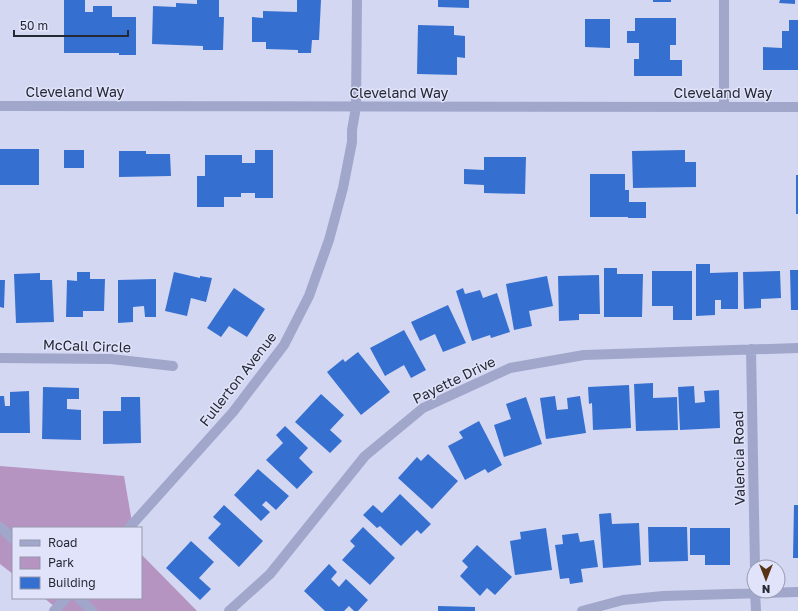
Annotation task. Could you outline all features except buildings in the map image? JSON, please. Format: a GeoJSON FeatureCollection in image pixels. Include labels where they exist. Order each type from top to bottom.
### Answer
{"type":"FeatureCollection","features":[{"type":"Feature","properties":{"kind":"street","name":"Fullerton Avenue"},"geometry":{"type":"LineString","coordinates":[[130,527],[233,412],[284,345],[309,296],[329,240],[343,188],[352,142],[352,130],[356,107],[357,0]]}},
{"type":"Feature","properties":{"kind":"street"},"geometry":{"type":"LineString","coordinates":[[724,0],[724,107]]}},
{"type":"Feature","properties":{"kind":"street","name":"Cleveland Way"},"geometry":{"type":"LineString","coordinates":[[0,106],[798,107]]}},
{"type":"Feature","properties":{"kind":"street","name":"Payette Drive"},"geometry":{"type":"LineString","coordinates":[[228,611],[270,574],[365,456],[423,408],[510,368],[577,356],[798,348]]}},
{"type":"Feature","properties":{"kind":"street","name":"Valencia Road"},"geometry":{"type":"LineString","coordinates":[[751,349],[755,559]]}},
{"type":"Feature","properties":{"kind":"street","name":"McCall Circle"},"geometry":{"type":"LineString","coordinates":[[0,358],[111,359],[173,366]]}},
{"type":"Feature","properties":{"kind":"street"},"geometry":{"type":"LineString","coordinates":[[0,527],[12,538]]}},
{"type":"Feature","properties":{"kind":"street"},"geometry":{"type":"LineString","coordinates":[[582,611],[623,600],[663,596],[746,592]]}},
{"type":"Feature","properties":{"kind":"street"},"geometry":{"type":"LineString","coordinates":[[786,592],[798,592]]}},
{"type":"Feature","properties":{"kind":"street"},"geometry":{"type":"LineString","coordinates":[[54,611],[65,599]]}},
{"type":"Feature","properties":{"kind":"street"},"geometry":{"type":"LineString","coordinates":[[80,599],[92,611]]}},
{"type":"Feature","properties":{"kind":"street"},"geometry":{"type":"LineString","coordinates":[[755,599],[756,611]]}},
{"type":"Feature","properties":{"kind":"green space"},"geometry":{"type":"Polygon","coordinates":[[[0,466],[124,476],[133,527],[12,527],[12,573],[0,564],[0,466]]]}},
{"type":"Feature","properties":{"kind":"green space"},"geometry":{"type":"Polygon","coordinates":[[[142,555],[197,611],[60,611],[45,599],[142,599],[142,555]]]}}]}
